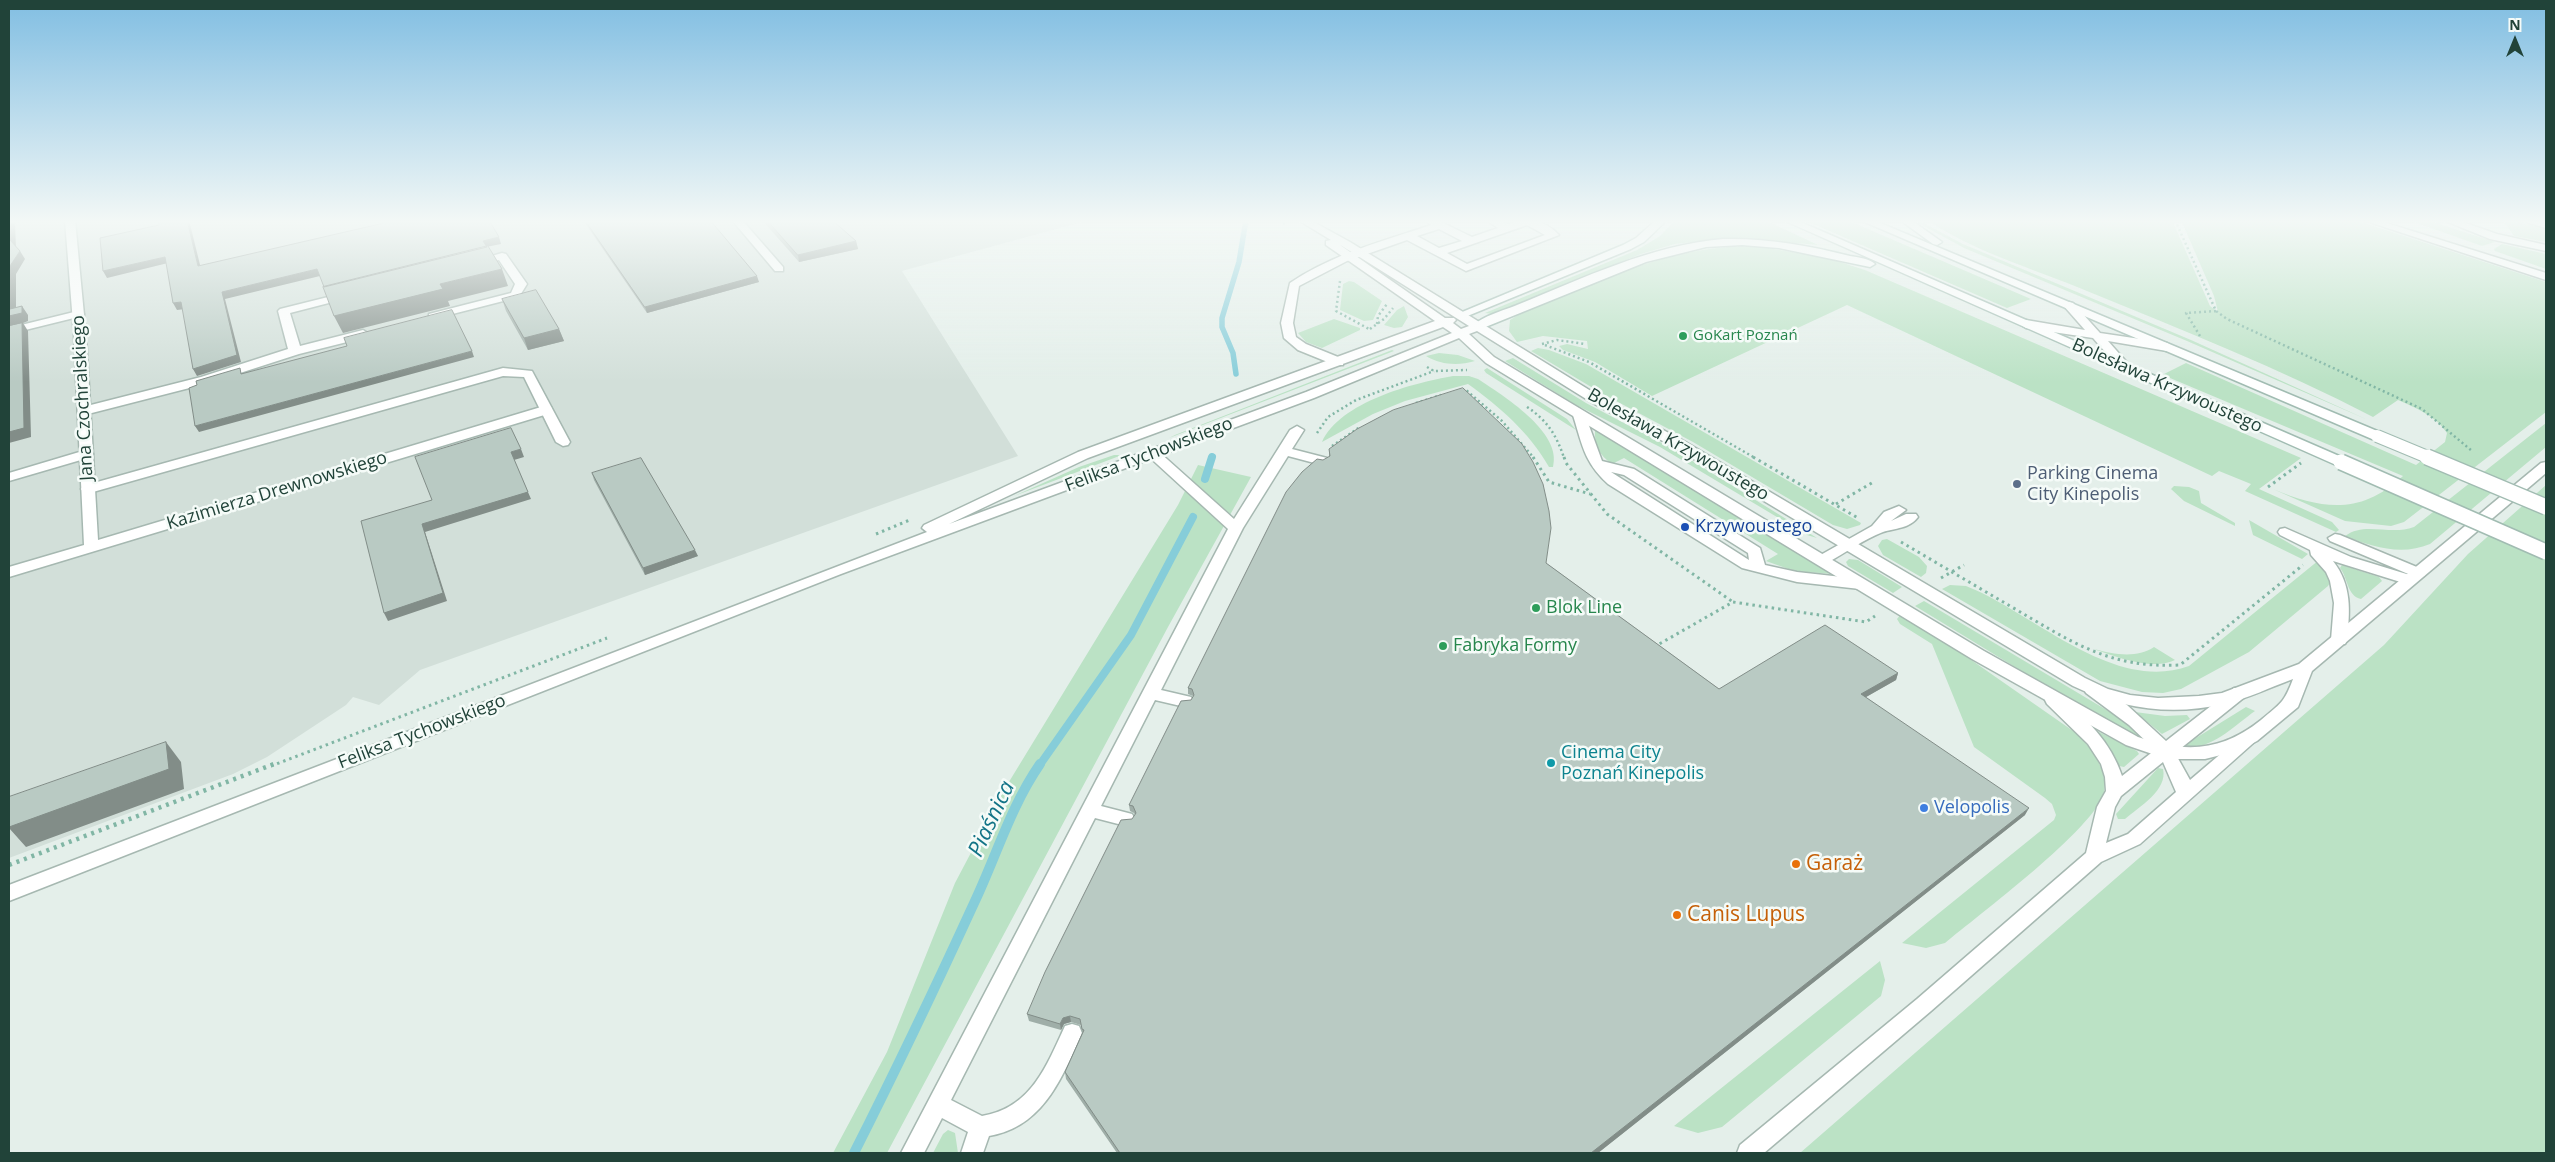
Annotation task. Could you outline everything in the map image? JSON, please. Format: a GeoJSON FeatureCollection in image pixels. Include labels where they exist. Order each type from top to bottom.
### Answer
{"type":"FeatureCollection","features":[{"type":"Feature","properties":{"kind":"street","name":"Jana Czochralskiego"},"geometry":{"type":"LineString","coordinates":[[75,274],[91,547]]}},
{"type":"Feature","properties":{"kind":"street"},"geometry":{"type":"LineString","coordinates":[[419,320],[515,295],[521,284],[514,274]]}},
{"type":"Feature","properties":{"kind":"street"},"geometry":{"type":"LineString","coordinates":[[1310,274],[1294,285],[1287,323],[1290,338],[1302,347],[1339,362]]}},
{"type":"Feature","properties":{"kind":"street","name":"Bolesława Krzywoustego"},"geometry":{"type":"LineString","coordinates":[[1373,274],[1461,334],[1490,360],[1860,584]]}},
{"type":"Feature","properties":{"kind":"street","name":"Bolesława Krzywoustego"},"geometry":{"type":"LineString","coordinates":[[1395,274],[1595,399],[1677,443],[2092,688],[2130,701],[2172,704],[2212,700],[2240,692]]}},
{"type":"Feature","properties":{"kind":"street","name":"Feliksa Tychowskiego"},"geometry":{"type":"LineString","coordinates":[[836,572],[1083,455],[1339,362],[1561,274]]}},
{"type":"Feature","properties":{"kind":"street","name":"Feliksa Tychowskiego"},"geometry":{"type":"LineString","coordinates":[[9,893],[836,572],[1153,454],[1461,334],[1521,307],[1605,274]]}},
{"type":"Feature","properties":{"kind":"street","name":"Feliksa Tychowskiego"},"geometry":{"type":"LineString","coordinates":[[1904,274],[1929,282]]}},
{"type":"Feature","properties":{"kind":"street","name":"Bolesława Krzywoustego"},"geometry":{"type":"LineString","coordinates":[[1911,274],[2546,552]]}},
{"type":"Feature","properties":{"kind":"street","name":"Bolesława Krzywoustego"},"geometry":{"type":"LineString","coordinates":[[1994,274],[2546,507]]}},
{"type":"Feature","properties":{"kind":"street"},"geometry":{"type":"LineString","coordinates":[[295,351],[284,311],[360,292]]}},
{"type":"Feature","properties":{"kind":"street"},"geometry":{"type":"LineString","coordinates":[[2069,305],[2124,368]]}},
{"type":"Feature","properties":{"kind":"street"},"geometry":{"type":"LineString","coordinates":[[9,331],[78,314]]}},
{"type":"Feature","properties":{"kind":"street"},"geometry":{"type":"LineString","coordinates":[[2026,324],[2167,347]]}},
{"type":"Feature","properties":{"kind":"street"},"geometry":{"type":"LineString","coordinates":[[84,411],[205,380],[295,351],[372,332]]}},
{"type":"Feature","properties":{"kind":"street"},"geometry":{"type":"LineString","coordinates":[[88,489],[503,372],[528,374],[563,442]]}},
{"type":"Feature","properties":{"kind":"street","name":"Kazimierza Drewnowskiego"},"geometry":{"type":"LineString","coordinates":[[9,572],[546,410]]}},
{"type":"Feature","properties":{"kind":"street"},"geometry":{"type":"LineString","coordinates":[[1578,412],[1587,447],[1600,471],[1629,492],[1729,556],[1758,569],[1797,578],[1860,584],[2042,691],[2132,741],[2164,752],[2190,753],[2217,751],[2231,747],[2251,737]]}},
{"type":"Feature","properties":{"kind":"street"},"geometry":{"type":"LineString","coordinates":[[912,1153],[1236,528],[1297,430]]}},
{"type":"Feature","properties":{"kind":"street"},"geometry":{"type":"LineString","coordinates":[[1129,439],[1153,454],[1236,528]]}},
{"type":"Feature","properties":{"kind":"street"},"geometry":{"type":"LineString","coordinates":[[1284,451],[1325,454]]}},
{"type":"Feature","properties":{"kind":"street"},"geometry":{"type":"LineString","coordinates":[[9,477],[86,454]]}},
{"type":"Feature","properties":{"kind":"street"},"geometry":{"type":"LineString","coordinates":[[2094,857],[2106,807],[2115,791],[2240,692],[2305,668],[2546,466]]}},
{"type":"Feature","properties":{"kind":"street"},"geometry":{"type":"LineString","coordinates":[[1822,560],[1878,529],[1903,523],[1905,514]]}},
{"type":"Feature","properties":{"kind":"street"},"geometry":{"type":"LineString","coordinates":[[2285,532],[2314,549],[2364,568],[2415,576]]}},
{"type":"Feature","properties":{"kind":"street"},"geometry":{"type":"LineString","coordinates":[[2335,538],[2415,576]]}},
{"type":"Feature","properties":{"kind":"street"},"geometry":{"type":"LineString","coordinates":[[2314,549],[2334,570],[2339,581],[2342,609],[2339,640]]}},
{"type":"Feature","properties":{"kind":"street"},"geometry":{"type":"LineString","coordinates":[[1748,1153],[1924,1005],[2094,857],[2134,839],[2292,703],[2305,668]]}},
{"type":"Feature","properties":{"kind":"street"},"geometry":{"type":"LineString","coordinates":[[2092,688],[2149,731],[2180,777],[2185,794]]}},
{"type":"Feature","properties":{"kind":"street"},"geometry":{"type":"LineString","coordinates":[[2042,691],[2068,712],[2096,743],[2114,773],[2115,791]]}},
{"type":"Feature","properties":{"kind":"street"},"geometry":{"type":"LineString","coordinates":[[1150,693],[1185,701]]}},
{"type":"Feature","properties":{"kind":"street"},"geometry":{"type":"LineString","coordinates":[[1090,810],[1126,819]]}},
{"type":"Feature","properties":{"kind":"street"},"geometry":{"type":"LineString","coordinates":[[937,1104],[981,1127],[995,1126],[1016,1118],[1036,1101],[1054,1073],[1072,1033]]}},
{"type":"Feature","properties":{"kind":"street"},"geometry":{"type":"LineString","coordinates":[[972,1153],[981,1127]]}},
{"type":"Feature","properties":{"kind":"path"},"geometry":{"type":"LineString","coordinates":[[2199,274],[2216,311],[2240,327],[2422,409],[2442,422],[2457,440],[2477,455]]}},
{"type":"Feature","properties":{"kind":"path"},"geometry":{"type":"LineString","coordinates":[[1360,333],[1384,319],[1394,307],[1411,300]]}},
{"type":"Feature","properties":{"kind":"path"},"geometry":{"type":"LineString","coordinates":[[2200,336],[2186,314],[2216,311]]}},
{"type":"Feature","properties":{"kind":"path"},"geometry":{"type":"LineString","coordinates":[[1542,344],[1548,340],[1585,344]]}},
{"type":"Feature","properties":{"kind":"path"},"geometry":{"type":"LineString","coordinates":[[1516,350],[1533,344],[1542,344],[1589,362],[2082,648],[2106,658],[2158,667],[2180,664],[2314,549]]}},
{"type":"Feature","properties":{"kind":"path"},"geometry":{"type":"LineString","coordinates":[[1316,434],[1328,417],[1356,400],[1434,371]]}},
{"type":"Feature","properties":{"kind":"path"},"geometry":{"type":"LineString","coordinates":[[1457,392],[1466,390],[1504,423],[1532,452],[1550,482],[1592,495]]}},
{"type":"Feature","properties":{"kind":"path"},"geometry":{"type":"LineString","coordinates":[[1413,404],[1448,394]]}},
{"type":"Feature","properties":{"kind":"path"},"geometry":{"type":"LineString","coordinates":[[1325,454],[1364,426]]}},
{"type":"Feature","properties":{"kind":"path"},"geometry":{"type":"LineString","coordinates":[[2268,487],[2302,463]]}},
{"type":"Feature","properties":{"kind":"path"},"geometry":{"type":"LineString","coordinates":[[1836,505],[1875,481]]}},
{"type":"Feature","properties":{"kind":"path"},"geometry":{"type":"LineString","coordinates":[[869,537],[914,518]]}},
{"type":"Feature","properties":{"kind":"path"},"geometry":{"type":"LineString","coordinates":[[1923,588],[1964,565]]}},
{"type":"Feature","properties":{"kind":"path"},"geometry":{"type":"LineString","coordinates":[[1652,648],[1733,602],[1866,622],[1895,604]]}},
{"type":"Feature","properties":{"kind":"path"},"geometry":{"type":"LineString","coordinates":[[9,865],[610,636]]}},
{"type":"Feature","properties":{"kind":"shaded area"},"geometry":{"type":"Polygon","coordinates":[[[9,274],[904,274],[1018,456],[420,670],[379,705],[353,697],[346,705],[267,757],[233,774],[9,858],[9,274]]]}},
{"type":"Feature","properties":{"kind":"green space"},"geometry":{"type":"Polygon","coordinates":[[[1579,274],[1591,274],[1492,314],[1485,313],[1579,274]]]}},
{"type":"Feature","properties":{"kind":"green space"},"geometry":{"type":"Polygon","coordinates":[[[1618,274],[1875,274],[2301,458],[2259,489],[2332,522],[2339,530],[2336,532],[2245,491],[2251,484],[2219,471],[2212,476],[1847,305],[1652,396],[1595,362],[1563,350],[1559,346],[1567,344],[1588,349],[1587,341],[1543,336],[1517,342],[1509,331],[1510,320],[1518,315],[1618,274]]]}},
{"type":"Feature","properties":{"kind":"green space"},"geometry":{"type":"Polygon","coordinates":[[[1929,274],[1973,274],[2031,299],[2007,308],[1929,274]]]}},
{"type":"Feature","properties":{"kind":"green space"},"geometry":{"type":"Polygon","coordinates":[[[2027,274],[2035,274],[2191,340],[2368,420],[2187,341],[2027,274]]]}},
{"type":"Feature","properties":{"kind":"green space"},"geometry":{"type":"Polygon","coordinates":[[[2044,274],[2196,274],[2210,306],[2218,312],[2214,296],[2205,274],[2522,274],[2546,282],[2546,412],[2404,522],[2391,526],[2345,521],[2273,489],[2308,501],[2341,505],[2357,503],[2372,497],[2387,489],[2403,476],[2164,374],[2186,363],[2416,465],[2445,442],[2447,433],[2437,422],[2425,413],[2398,400],[2373,417],[2302,382],[2044,274]]]}},
{"type":"Feature","properties":{"kind":"green space"},"geometry":{"type":"Polygon","coordinates":[[[1349,281],[1354,282],[1382,301],[1373,320],[1364,321],[1340,310],[1343,284],[1349,281]]]}},
{"type":"Feature","properties":{"kind":"green space"},"geometry":{"type":"Polygon","coordinates":[[[1404,306],[1408,317],[1402,327],[1394,328],[1384,325],[1397,310],[1404,306]]]}},
{"type":"Feature","properties":{"kind":"green space"},"geometry":{"type":"Polygon","coordinates":[[[1334,319],[1360,328],[1360,330],[1322,348],[1306,342],[1298,333],[1334,319]]]}},
{"type":"Feature","properties":{"kind":"green space"},"geometry":{"type":"Polygon","coordinates":[[[1538,348],[1549,350],[1586,364],[1861,523],[1860,525],[1847,529],[1833,525],[1693,442],[1603,394],[1531,351],[1538,348]]]}},
{"type":"Feature","properties":{"kind":"green space"},"geometry":{"type":"Polygon","coordinates":[[[1392,350],[1394,351],[1169,438],[1175,435],[1392,350]]]}},
{"type":"Feature","properties":{"kind":"green space"},"geometry":{"type":"Polygon","coordinates":[[[1439,353],[1458,355],[1475,361],[1450,364],[1426,356],[1439,353]]]}},
{"type":"Feature","properties":{"kind":"green space"},"geometry":{"type":"Polygon","coordinates":[[[1513,358],[1586,403],[1673,449],[1817,538],[1807,535],[1660,447],[1576,405],[1505,361],[1513,358]]]}},
{"type":"Feature","properties":{"kind":"green space"},"geometry":{"type":"Polygon","coordinates":[[[1487,368],[1567,419],[1576,430],[1486,373],[1484,370],[1487,368]]]}},
{"type":"Feature","properties":{"kind":"green space"},"geometry":{"type":"Polygon","coordinates":[[[1453,376],[1469,376],[1478,379],[1528,416],[1549,441],[1554,454],[1553,467],[1549,467],[1523,431],[1513,421],[1468,384],[1405,401],[1373,414],[1322,442],[1331,428],[1344,416],[1361,405],[1399,389],[1453,376]]]}},
{"type":"Feature","properties":{"kind":"green space"},"geometry":{"type":"Polygon","coordinates":[[[2546,423],[2546,447],[2430,544],[2419,548],[2387,549],[2345,536],[2361,530],[2396,530],[2414,527],[2546,423]]]}},
{"type":"Feature","properties":{"kind":"green space"},"geometry":{"type":"Polygon","coordinates":[[[1595,429],[1833,574],[1794,571],[1766,561],[1778,554],[1624,458],[1612,464],[1607,461],[1598,449],[1595,440],[1595,429]]]}},
{"type":"Feature","properties":{"kind":"green space"},"geometry":{"type":"Polygon","coordinates":[[[1114,455],[1122,455],[1014,496],[1079,467],[1114,455]]]}},
{"type":"Feature","properties":{"kind":"green space"},"geometry":{"type":"Polygon","coordinates":[[[1198,465],[1251,477],[1168,627],[887,1153],[833,1153],[887,1052],[955,883],[1004,790],[1178,505],[1198,465]]]}},
{"type":"Feature","properties":{"kind":"green space"},"geometry":{"type":"Polygon","coordinates":[[[2546,485],[2546,1153],[1800,1153],[2384,645],[2468,554],[2546,485]]]}},
{"type":"Feature","properties":{"kind":"green space"},"geometry":{"type":"Polygon","coordinates":[[[2174,486],[2189,487],[2199,491],[2201,503],[2235,523],[2235,526],[2184,501],[2171,489],[2174,486]]]}},
{"type":"Feature","properties":{"kind":"green space"},"geometry":{"type":"Polygon","coordinates":[[[2249,520],[2308,554],[2302,559],[2253,535],[2249,520]]]}},
{"type":"Feature","properties":{"kind":"green space"},"geometry":{"type":"Polygon","coordinates":[[[1887,539],[1919,557],[1927,566],[1926,573],[1921,577],[1883,555],[1878,546],[1882,540],[1887,539]]]}},
{"type":"Feature","properties":{"kind":"green space"},"geometry":{"type":"Polygon","coordinates":[[[1849,559],[1858,560],[1902,587],[1893,593],[1848,566],[1846,562],[1849,559]]]}},
{"type":"Feature","properties":{"kind":"green space"},"geometry":{"type":"Polygon","coordinates":[[[2319,560],[2325,567],[2331,581],[2328,586],[2249,652],[2181,689],[2163,693],[2142,692],[2100,681],[1942,589],[1950,585],[1966,586],[1991,598],[2073,646],[2102,660],[2131,669],[2160,672],[2189,666],[2319,560]]]}},
{"type":"Feature","properties":{"kind":"green space"},"geometry":{"type":"Polygon","coordinates":[[[2342,565],[2379,577],[2382,581],[2361,599],[2356,597],[2350,591],[2340,568],[2342,565]]]}},
{"type":"Feature","properties":{"kind":"green space"},"geometry":{"type":"Polygon","coordinates":[[[1924,601],[2120,718],[2146,740],[2115,728],[1915,606],[1924,601]]]}},
{"type":"Feature","properties":{"kind":"green space"},"geometry":{"type":"Polygon","coordinates":[[[1901,614],[1944,641],[2076,733],[2093,752],[2101,767],[2105,783],[2104,792],[2096,807],[2081,827],[2059,848],[1945,943],[1926,948],[1902,943],[2054,820],[2056,815],[2052,804],[2045,798],[1974,747],[1932,644],[1900,624],[1897,619],[1901,614]]]}},
{"type":"Feature","properties":{"kind":"green space"},"geometry":{"type":"Polygon","coordinates":[[[2154,647],[2175,660],[2156,664],[2134,662],[2094,649],[2117,654],[2132,654],[2147,651],[2154,647]]]}},
{"type":"Feature","properties":{"kind":"green space"},"geometry":{"type":"Polygon","coordinates":[[[2246,707],[2255,711],[2222,736],[2203,745],[2183,746],[2246,707]]]}},
{"type":"Feature","properties":{"kind":"green space"},"geometry":{"type":"Polygon","coordinates":[[[2135,712],[2165,716],[2187,715],[2190,719],[2162,734],[2135,712]]]}},
{"type":"Feature","properties":{"kind":"green space"},"geometry":{"type":"Polygon","coordinates":[[[2091,728],[2137,751],[2139,754],[2124,767],[2119,766],[2112,753],[2091,728]]]}},
{"type":"Feature","properties":{"kind":"green space"},"geometry":{"type":"Polygon","coordinates":[[[2158,768],[2163,769],[2163,777],[2157,791],[2125,819],[2118,819],[2116,814],[2158,768]]]}},
{"type":"Feature","properties":{"kind":"green space"},"geometry":{"type":"Polygon","coordinates":[[[1880,961],[1885,980],[1881,996],[1722,1127],[1698,1133],[1674,1126],[1880,961]]]}},
{"type":"Feature","properties":{"kind":"green space"},"geometry":{"type":"Polygon","coordinates":[[[948,1130],[955,1133],[958,1153],[933,1153],[943,1134],[948,1130]]]}},
{"type":"Feature","properties":{"kind":"building"},"geometry":{"type":"Polygon","coordinates":[[[10,274],[10,309],[22,306],[22,313],[9,316],[10,274]]]}},
{"type":"Feature","properties":{"kind":"building"},"geometry":{"type":"Polygon","coordinates":[[[168,274],[295,274],[222,292],[237,355],[193,369],[181,302],[173,303],[168,274]]]}},
{"type":"Feature","properties":{"kind":"building"},"geometry":{"type":"Polygon","coordinates":[[[319,274],[376,274],[324,287],[319,274]]]}},
{"type":"Feature","properties":{"kind":"building"},"geometry":{"type":"Polygon","coordinates":[[[374,274],[480,274],[440,284],[443,289],[334,316],[323,287],[374,274]]]}},
{"type":"Feature","properties":{"kind":"building"},"geometry":{"type":"Polygon","coordinates":[[[622,274],[756,274],[757,276],[645,307],[622,274]]]}},
{"type":"Feature","properties":{"kind":"building"},"geometry":{"type":"Polygon","coordinates":[[[536,290],[559,329],[524,338],[502,299],[536,290]]]}},
{"type":"Feature","properties":{"kind":"building"},"geometry":{"type":"Polygon","coordinates":[[[452,310],[472,351],[195,426],[189,388],[197,385],[196,381],[240,368],[241,374],[347,346],[344,338],[452,310]]]}},
{"type":"Feature","properties":{"kind":"building"},"geometry":{"type":"Polygon","coordinates":[[[22,323],[24,428],[9,432],[9,326],[22,323]]]}},
{"type":"Feature","properties":{"kind":"building","name":"Cinema City Poznań Kinepolis"},"geometry":{"type":"Polygon","coordinates":[[[1463,388],[1522,444],[1533,462],[1543,484],[1549,511],[1551,528],[1546,563],[1719,689],[1825,625],[1898,673],[1861,694],[2029,808],[1591,1153],[1120,1153],[1065,1072],[1084,1030],[1082,1029],[1080,1019],[1070,1016],[1063,1018],[1060,1024],[1027,1014],[1045,972],[1121,820],[1132,819],[1136,813],[1133,806],[1129,805],[1181,701],[1191,700],[1194,695],[1192,689],[1188,688],[1286,492],[1302,472],[1317,459],[1323,460],[1330,456],[1329,449],[1357,429],[1393,410],[1463,388]]]}},
{"type":"Feature","properties":{"kind":"building"},"geometry":{"type":"Polygon","coordinates":[[[511,428],[521,449],[511,452],[528,492],[422,524],[443,593],[384,613],[361,521],[432,500],[415,457],[511,428]]]}},
{"type":"Feature","properties":{"kind":"building"},"geometry":{"type":"Polygon","coordinates":[[[641,458],[695,550],[643,568],[592,473],[641,458]]]}},
{"type":"Feature","properties":{"kind":"building"},"geometry":{"type":"Polygon","coordinates":[[[166,742],[169,769],[9,827],[9,797],[166,742]]]}},
{"type":"Feature","properties":{"kind":"waterway","name":"Piaśnica"},"geometry":{"type":"LineString","coordinates":[[1235,274],[1222,318],[1222,327],[1233,353],[1236,374]]}},
{"type":"Feature","properties":{"kind":"waterway","name":"Piaśnica"},"geometry":{"type":"LineString","coordinates":[[1205,479],[1212,457]]}},
{"type":"Feature","properties":{"kind":"waterway","name":"Piaśnica"},"geometry":{"type":"LineString","coordinates":[[1039,766],[1131,635],[1193,517]]}},
{"type":"Feature","properties":{"kind":"waterway","name":"Piaśnica"},"geometry":{"type":"LineString","coordinates":[[854,1153],[946,965],[1012,813],[1040,764]]}},
{"type":"Feature","properties":{"kind":"place","name":"GoKart Poznań"},"geometry":{"type":"Point","coordinates":[1683,336]}},
{"type":"Feature","properties":{"kind":"place","name":"Parking Cinema City Kinepolis"},"geometry":{"type":"Point","coordinates":[2017,484]}},
{"type":"Feature","properties":{"kind":"place","name":"Krzywoustego"},"geometry":{"type":"Point","coordinates":[1685,527]}},
{"type":"Feature","properties":{"kind":"place","name":"Blok Line"},"geometry":{"type":"Point","coordinates":[1536,608]}},
{"type":"Feature","properties":{"kind":"place","name":"Fabryka Formy"},"geometry":{"type":"Point","coordinates":[1443,646]}},
{"type":"Feature","properties":{"kind":"place","name":"Cinema City Poznań Kinepolis"},"geometry":{"type":"Point","coordinates":[1551,763]}},
{"type":"Feature","properties":{"kind":"place","name":"Velopolis"},"geometry":{"type":"Point","coordinates":[1924,808]}},
{"type":"Feature","properties":{"kind":"place","name":"Garaż"},"geometry":{"type":"Point","coordinates":[1796,864]}},
{"type":"Feature","properties":{"kind":"place","name":"Canis Lupus"},"geometry":{"type":"Point","coordinates":[1677,915]}}]}
